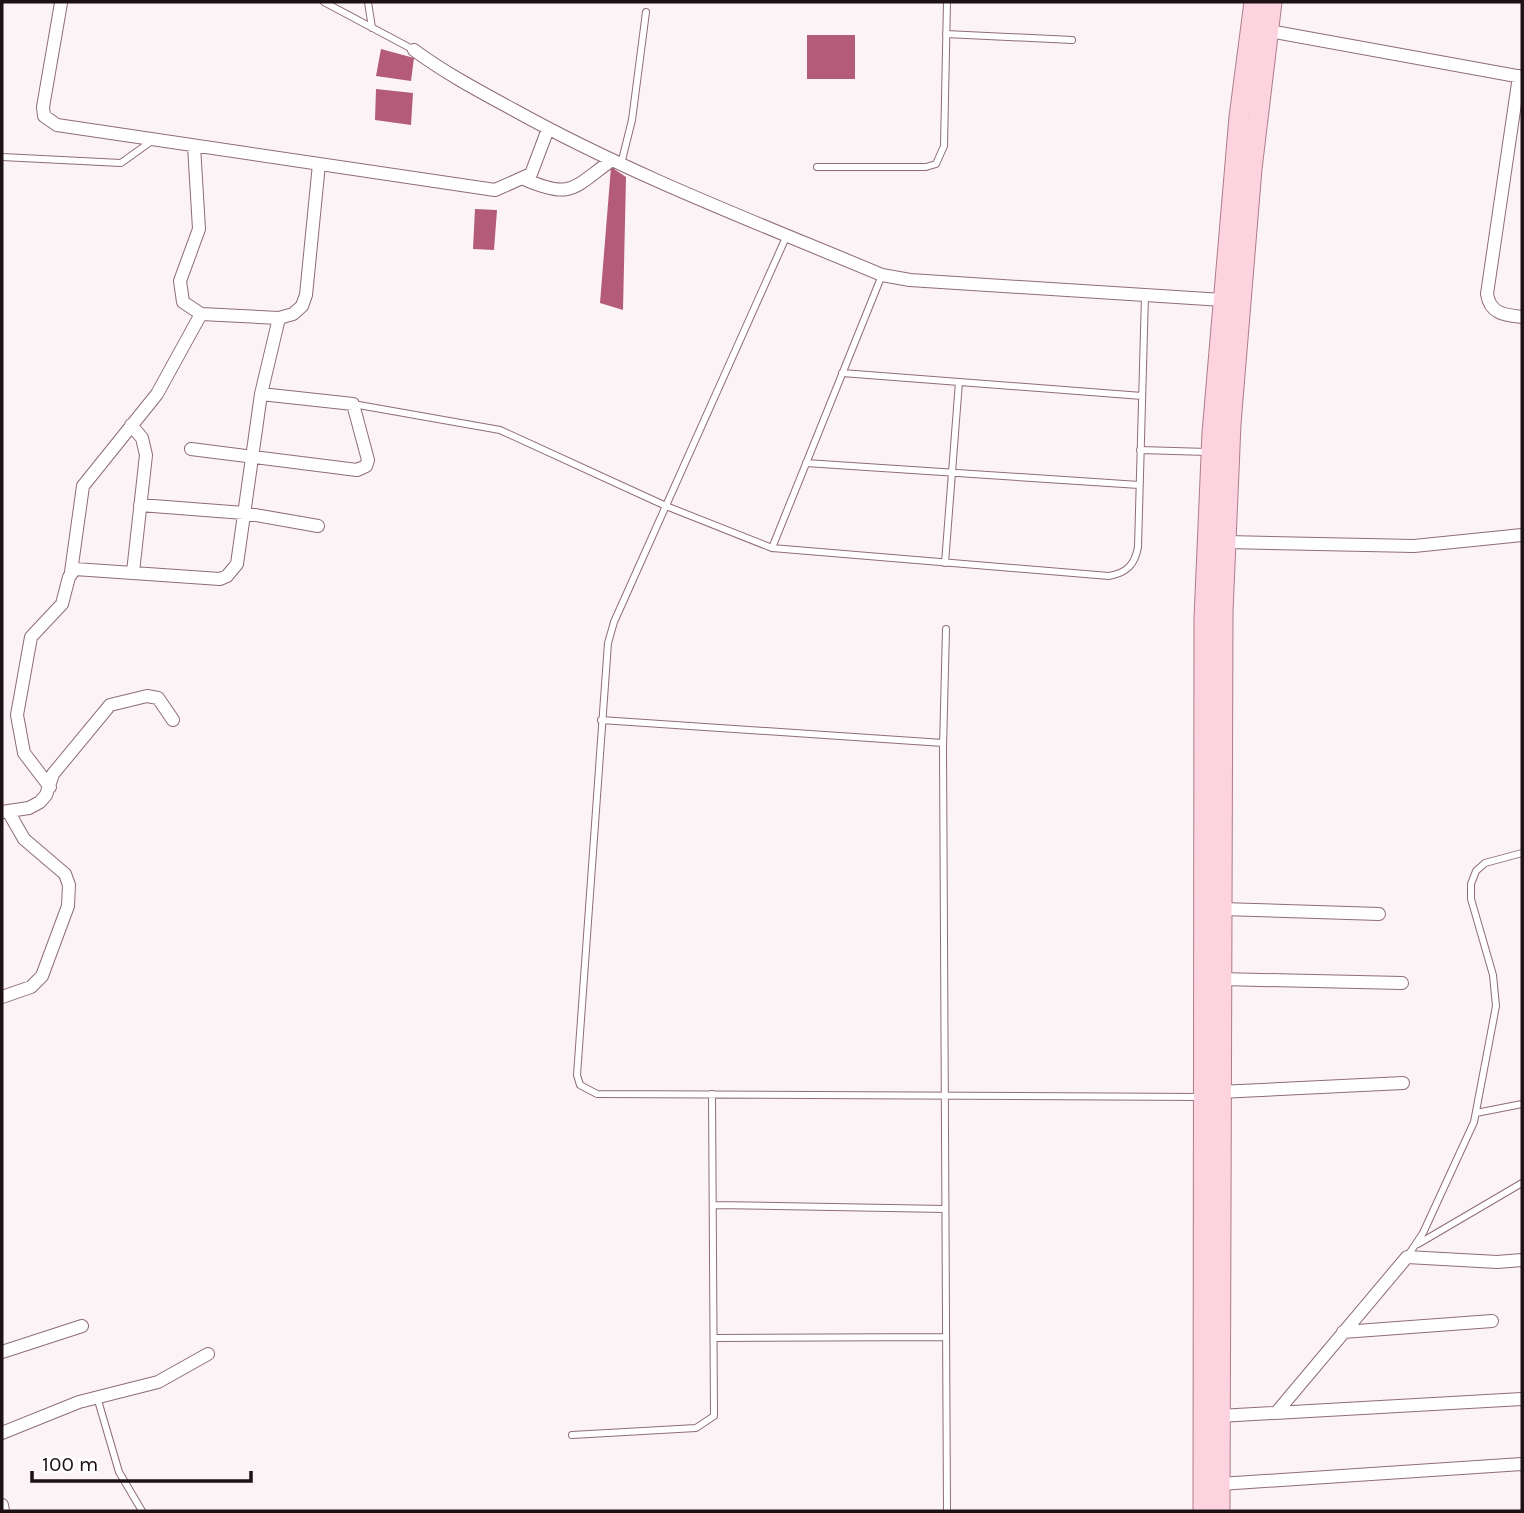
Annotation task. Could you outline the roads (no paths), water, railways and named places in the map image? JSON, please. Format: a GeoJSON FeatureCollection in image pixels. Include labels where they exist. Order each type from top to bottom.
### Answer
{"type":"FeatureCollection","features":[{"type":"Feature","properties":{"kind":"main road"},"geometry":{"type":"LineString","coordinates":[[1220,1511],[1204,619],[1211,452],[1223,300],[1239,117],[1254,2]]}},
{"type":"Feature","properties":{"kind":"main road"},"geometry":{"type":"LineString","coordinates":[[1203,1511],[1213,1096],[1220,979],[1226,542],[1231,424],[1250,196],[1272,2]]}},
{"type":"Feature","properties":{"kind":"street"},"geometry":{"type":"LineString","coordinates":[[61,3],[43,107],[44,116],[57,125],[485,189],[504,188],[524,179],[535,168],[548,129]]}},
{"type":"Feature","properties":{"kind":"street"},"geometry":{"type":"LineString","coordinates":[[1269,32],[1521,76],[1487,294],[1488,303],[1494,310],[1522,317]]}},
{"type":"Feature","properties":{"kind":"street"},"geometry":{"type":"LineString","coordinates":[[414,50],[440,69],[548,129],[617,162],[882,275],[910,280],[1223,300]]}},
{"type":"Feature","properties":{"kind":"street"},"geometry":{"type":"LineString","coordinates":[[194,146],[199,229],[180,281],[180,292],[183,302],[201,314],[278,318],[293,314],[302,306],[306,295],[319,164]]}},
{"type":"Feature","properties":{"kind":"street"},"geometry":{"type":"LineString","coordinates":[[524,179],[551,191],[567,191],[617,162]]}},
{"type":"Feature","properties":{"kind":"street"},"geometry":{"type":"LineString","coordinates":[[50,787],[24,753],[17,715],[31,637],[62,604],[71,572],[83,486],[162,386],[201,314]]}},
{"type":"Feature","properties":{"kind":"street"},"geometry":{"type":"LineString","coordinates":[[71,572],[79,568],[220,579],[227,576],[237,564],[261,394],[278,318]]}},
{"type":"Feature","properties":{"kind":"street"},"geometry":{"type":"LineString","coordinates":[[191,449],[362,470],[368,460],[353,404],[261,394]]}},
{"type":"Feature","properties":{"kind":"street"},"geometry":{"type":"LineString","coordinates":[[131,425],[145,446],[133,572]]}},
{"type":"Feature","properties":{"kind":"street"},"geometry":{"type":"LineString","coordinates":[[140,505],[244,513],[318,526]]}},
{"type":"Feature","properties":{"kind":"street"},"geometry":{"type":"LineString","coordinates":[[1226,542],[1414,546],[1522,535]]}},
{"type":"Feature","properties":{"kind":"street"},"geometry":{"type":"LineString","coordinates":[[2,997],[31,987],[42,976],[51,959],[68,895],[65,874],[24,839],[5,811],[29,808],[40,802],[50,787],[53,774],[110,705],[147,696],[158,698],[173,720]]}},
{"type":"Feature","properties":{"kind":"street"},"geometry":{"type":"LineString","coordinates":[[1221,909],[1379,914]]}},
{"type":"Feature","properties":{"kind":"street"},"geometry":{"type":"LineString","coordinates":[[1220,979],[1402,983]]}},
{"type":"Feature","properties":{"kind":"street"},"geometry":{"type":"LineString","coordinates":[[1213,1096],[1403,1083]]}},
{"type":"Feature","properties":{"kind":"street"},"geometry":{"type":"LineString","coordinates":[[1276,1413],[1407,1257],[1497,1262],[1522,1260]]}},
{"type":"Feature","properties":{"kind":"street"},"geometry":{"type":"LineString","coordinates":[[1343,1332],[1492,1321]]}},
{"type":"Feature","properties":{"kind":"street"},"geometry":{"type":"LineString","coordinates":[[2,1352],[82,1326]]}},
{"type":"Feature","properties":{"kind":"street"},"geometry":{"type":"LineString","coordinates":[[2,1433],[97,1397],[158,1382],[208,1354]]}},
{"type":"Feature","properties":{"kind":"street"},"geometry":{"type":"LineString","coordinates":[[1219,1416],[1522,1399]]}},
{"type":"Feature","properties":{"kind":"street"},"geometry":{"type":"LineString","coordinates":[[1220,1484],[1522,1464]]}},
{"type":"Feature","properties":{"kind":"street"},"geometry":{"type":"LineString","coordinates":[[2,1505],[3,1511]]}},
{"type":"Feature","properties":{"kind":"lane"},"geometry":{"type":"LineString","coordinates":[[324,2],[414,50]]}},
{"type":"Feature","properties":{"kind":"lane"},"geometry":{"type":"LineString","coordinates":[[368,2],[372,28]]}},
{"type":"Feature","properties":{"kind":"lane"},"geometry":{"type":"LineString","coordinates":[[817,167],[936,164],[944,146],[947,2]]}},
{"type":"Feature","properties":{"kind":"lane"},"geometry":{"type":"LineString","coordinates":[[617,162],[632,120],[646,12]]}},
{"type":"Feature","properties":{"kind":"lane"},"geometry":{"type":"LineString","coordinates":[[946,34],[1072,40]]}},
{"type":"Feature","properties":{"kind":"lane"},"geometry":{"type":"LineString","coordinates":[[2,157],[121,163],[153,140]]}},
{"type":"Feature","properties":{"kind":"lane"},"geometry":{"type":"LineString","coordinates":[[788,235],[611,632],[601,720],[577,1075],[580,1085],[597,1094],[1213,1096]]}},
{"type":"Feature","properties":{"kind":"lane"},"geometry":{"type":"LineString","coordinates":[[772,548],[882,275]]}},
{"type":"Feature","properties":{"kind":"lane"},"geometry":{"type":"LineString","coordinates":[[353,404],[489,426],[666,506],[772,548],[1117,575],[1129,568],[1136,558],[1145,295]]}},
{"type":"Feature","properties":{"kind":"lane"},"geometry":{"type":"LineString","coordinates":[[842,373],[1142,396]]}},
{"type":"Feature","properties":{"kind":"lane"},"geometry":{"type":"LineString","coordinates":[[945,563],[959,382]]}},
{"type":"Feature","properties":{"kind":"lane"},"geometry":{"type":"LineString","coordinates":[[1140,450],[1211,452]]}},
{"type":"Feature","properties":{"kind":"lane"},"geometry":{"type":"LineString","coordinates":[[806,463],[1139,485]]}},
{"type":"Feature","properties":{"kind":"lane"},"geometry":{"type":"LineString","coordinates":[[946,629],[943,743],[947,1511]]}},
{"type":"Feature","properties":{"kind":"lane"},"geometry":{"type":"LineString","coordinates":[[601,720],[943,743]]}},
{"type":"Feature","properties":{"kind":"lane"},"geometry":{"type":"LineString","coordinates":[[1407,1257],[1416,1245],[1468,1139],[1476,1113],[1496,991],[1471,899],[1471,884],[1476,871],[1485,863],[1522,853]]}},
{"type":"Feature","properties":{"kind":"lane"},"geometry":{"type":"LineString","coordinates":[[572,1435],[696,1428],[706,1424],[714,1416],[712,1094]]}},
{"type":"Feature","properties":{"kind":"lane"},"geometry":{"type":"LineString","coordinates":[[1476,1113],[1522,1104]]}},
{"type":"Feature","properties":{"kind":"lane"},"geometry":{"type":"LineString","coordinates":[[1416,1245],[1522,1183]]}},
{"type":"Feature","properties":{"kind":"lane"},"geometry":{"type":"LineString","coordinates":[[714,1205],[945,1209]]}},
{"type":"Feature","properties":{"kind":"lane"},"geometry":{"type":"LineString","coordinates":[[715,1338],[946,1338]]}},
{"type":"Feature","properties":{"kind":"lane"},"geometry":{"type":"LineString","coordinates":[[97,1397],[119,1472],[142,1511]]}}]}
